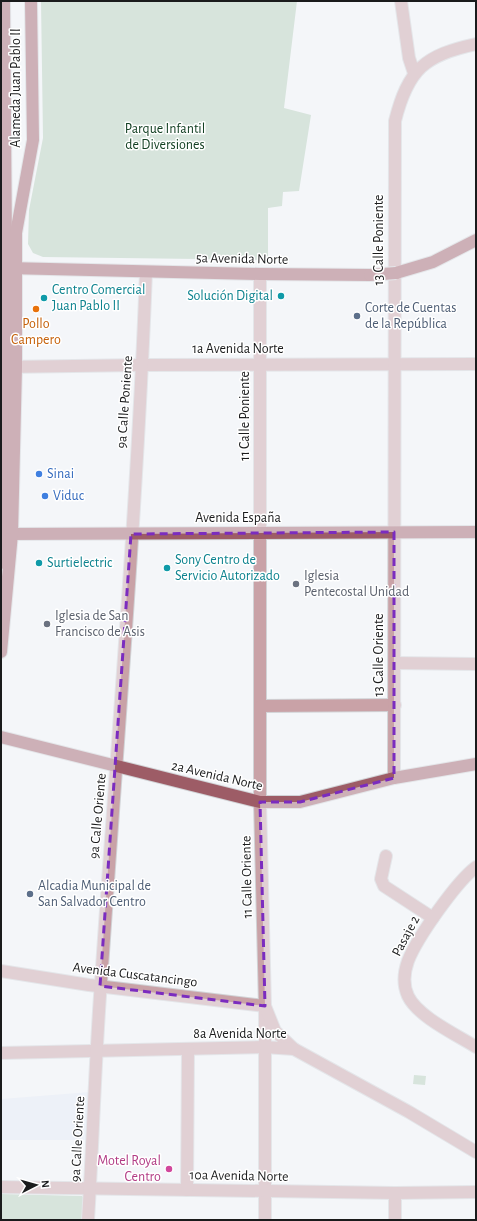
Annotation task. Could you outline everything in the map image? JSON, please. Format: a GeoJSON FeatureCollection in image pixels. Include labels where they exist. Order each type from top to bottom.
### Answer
{"type":"FeatureCollection","features":[{"type":"Feature","properties":{"kind":"main road"},"geometry":{"type":"LineString","coordinates":[[4,1],[8,268]]}},
{"type":"Feature","properties":{"kind":"main road"},"geometry":{"type":"LineString","coordinates":[[7,227],[26,137],[25,1]]}},
{"type":"Feature","properties":{"kind":"main road","name":"Alameda Juan Pablo II"},"geometry":{"type":"LineString","coordinates":[[1,652],[5,534],[8,268],[15,247],[17,219],[33,140],[31,1]]}},
{"type":"Feature","properties":{"kind":"main road","name":"5a Avenida Norte"},"geometry":{"type":"LineString","coordinates":[[8,268],[146,272],[370,275],[404,271],[443,258],[476,240]]}},
{"type":"Feature","properties":{"kind":"main road","name":"Avenida España"},"geometry":{"type":"LineString","coordinates":[[5,534],[476,532]]}},
{"type":"Feature","properties":{"kind":"main road"},"geometry":{"type":"LineString","coordinates":[[1,563],[5,534]]}},
{"type":"Feature","properties":{"kind":"main road","name":"2a Avenida Norte"},"geometry":{"type":"LineString","coordinates":[[1,736],[117,767],[260,802],[300,802],[394,778],[476,764]]}},
{"type":"Feature","properties":{"kind":"street"},"geometry":{"type":"LineString","coordinates":[[401,1],[409,58],[414,74],[438,55],[476,44]]}},
{"type":"Feature","properties":{"kind":"street","name":"13 Calle Poniente"},"geometry":{"type":"LineString","coordinates":[[394,532],[394,121],[406,86],[414,74]]}},
{"type":"Feature","properties":{"kind":"street","name":"9a Calle Poniente"},"geometry":{"type":"LineString","coordinates":[[131,534],[142,365],[146,272]]}},
{"type":"Feature","properties":{"kind":"street","name":"11 Calle Poniente"},"geometry":{"type":"LineString","coordinates":[[260,274],[260,533]]}},
{"type":"Feature","properties":{"kind":"street","name":"1a Avenida Norte"},"geometry":{"type":"LineString","coordinates":[[8,367],[259,364],[476,364]]}},
{"type":"Feature","properties":{"kind":"street","name":"13 Calle Oriente"},"geometry":{"type":"LineString","coordinates":[[394,532],[394,778]]}},
{"type":"Feature","properties":{"kind":"street","name":"11 Calle Oriente"},"geometry":{"type":"LineString","coordinates":[[260,533],[260,802],[265,1006],[265,1220]]}},
{"type":"Feature","properties":{"kind":"street","name":"9a Calle Oriente"},"geometry":{"type":"LineString","coordinates":[[88,1220],[98,1051],[100,986],[125,655],[131,534]]}},
{"type":"Feature","properties":{"kind":"street"},"geometry":{"type":"LineString","coordinates":[[395,663],[476,664]]}},
{"type":"Feature","properties":{"kind":"street"},"geometry":{"type":"LineString","coordinates":[[261,706],[395,705]]}},
{"type":"Feature","properties":{"kind":"street"},"geometry":{"type":"LineString","coordinates":[[386,856],[381,879],[384,886],[433,918]]}},
{"type":"Feature","properties":{"kind":"street","name":"Pasaje 2"},"geometry":{"type":"LineString","coordinates":[[476,867],[463,879],[433,918],[408,960],[405,974],[405,986],[409,997],[417,1008],[476,1047]]}},
{"type":"Feature","properties":{"kind":"street","name":"Avenida Cuscatancingo"},"geometry":{"type":"LineString","coordinates":[[1,971],[100,986],[265,1006]]}},
{"type":"Feature","properties":{"kind":"street"},"geometry":{"type":"LineString","coordinates":[[265,1006],[275,1030],[294,1049]]}},
{"type":"Feature","properties":{"kind":"street","name":"8a Avenida Norte"},"geometry":{"type":"LineString","coordinates":[[1,1053],[264,1047],[294,1049],[409,1112],[476,1152]]}},
{"type":"Feature","properties":{"kind":"street"},"geometry":{"type":"LineString","coordinates":[[187,1190],[188,1049]]}},
{"type":"Feature","properties":{"kind":"street","name":"10a Avenida Norte"},"geometry":{"type":"LineString","coordinates":[[1,1187],[395,1193],[476,1192]]}},
{"type":"Feature","properties":{"kind":"street"},"geometry":{"type":"LineString","coordinates":[[395,1193],[395,1220]]}},
{"type":"Feature","properties":{"kind":"highlighted area"},"geometry":{"type":"Polygon","coordinates":[[[394,532],[394,778],[300,802],[260,802],[265,1006],[100,986],[131,534],[394,532]]]}},
{"type":"Feature","properties":{"kind":"shaded area"},"geometry":{"type":"Polygon","coordinates":[[[90,1092],[87,1140],[1,1140],[1,1099],[90,1092]]]}},
{"type":"Feature","properties":{"kind":"green space","name":"Parque Infantil de Diversiones"},"geometry":{"type":"Polygon","coordinates":[[[41,1],[297,1],[284,108],[311,115],[299,191],[283,192],[282,206],[268,208],[268,260],[43,257],[33,253],[28,244],[29,210],[43,138],[41,1]]]}},
{"type":"Feature","properties":{"kind":"green space"},"geometry":{"type":"Polygon","coordinates":[[[414,1075],[426,1076],[425,1085],[413,1084],[414,1075]]]}},
{"type":"Feature","properties":{"kind":"green space"},"geometry":{"type":"Polygon","coordinates":[[[1,1194],[82,1196],[84,1198],[83,1220],[1,1220],[1,1194]]]}},
{"type":"Feature","properties":{"kind":"place","name":"Solución Digital"},"geometry":{"type":"Point","coordinates":[281,296]}},
{"type":"Feature","properties":{"kind":"place","name":"Centro Comercial Juan Pablo II"},"geometry":{"type":"Point","coordinates":[44,298]}},
{"type":"Feature","properties":{"kind":"place","name":"Pollo Campero"},"geometry":{"type":"Point","coordinates":[36,309]}},
{"type":"Feature","properties":{"kind":"place","name":"Corte de Cuentas de la República"},"geometry":{"type":"Point","coordinates":[357,316]}},
{"type":"Feature","properties":{"kind":"place","name":"Sinai"},"geometry":{"type":"Point","coordinates":[39,474]}},
{"type":"Feature","properties":{"kind":"place","name":"Viduc"},"geometry":{"type":"Point","coordinates":[45,496]}},
{"type":"Feature","properties":{"kind":"place","name":"Surtielectric"},"geometry":{"type":"Point","coordinates":[39,563]}},
{"type":"Feature","properties":{"kind":"place","name":"Sony Centro de Servicio Autorizado"},"geometry":{"type":"Point","coordinates":[167,568]}},
{"type":"Feature","properties":{"kind":"place","name":"Iglesia Pentecostal Unidad"},"geometry":{"type":"Point","coordinates":[296,584]}},
{"type":"Feature","properties":{"kind":"place","name":"Iglesia de San Francisco de Asis"},"geometry":{"type":"Point","coordinates":[47,624]}},
{"type":"Feature","properties":{"kind":"place","name":"Alcadia Municipal de San Salvador Centro"},"geometry":{"type":"Point","coordinates":[30,894]}},
{"type":"Feature","properties":{"kind":"place","name":"Motel Royal Centro"},"geometry":{"type":"Point","coordinates":[169,1169]}}]}
